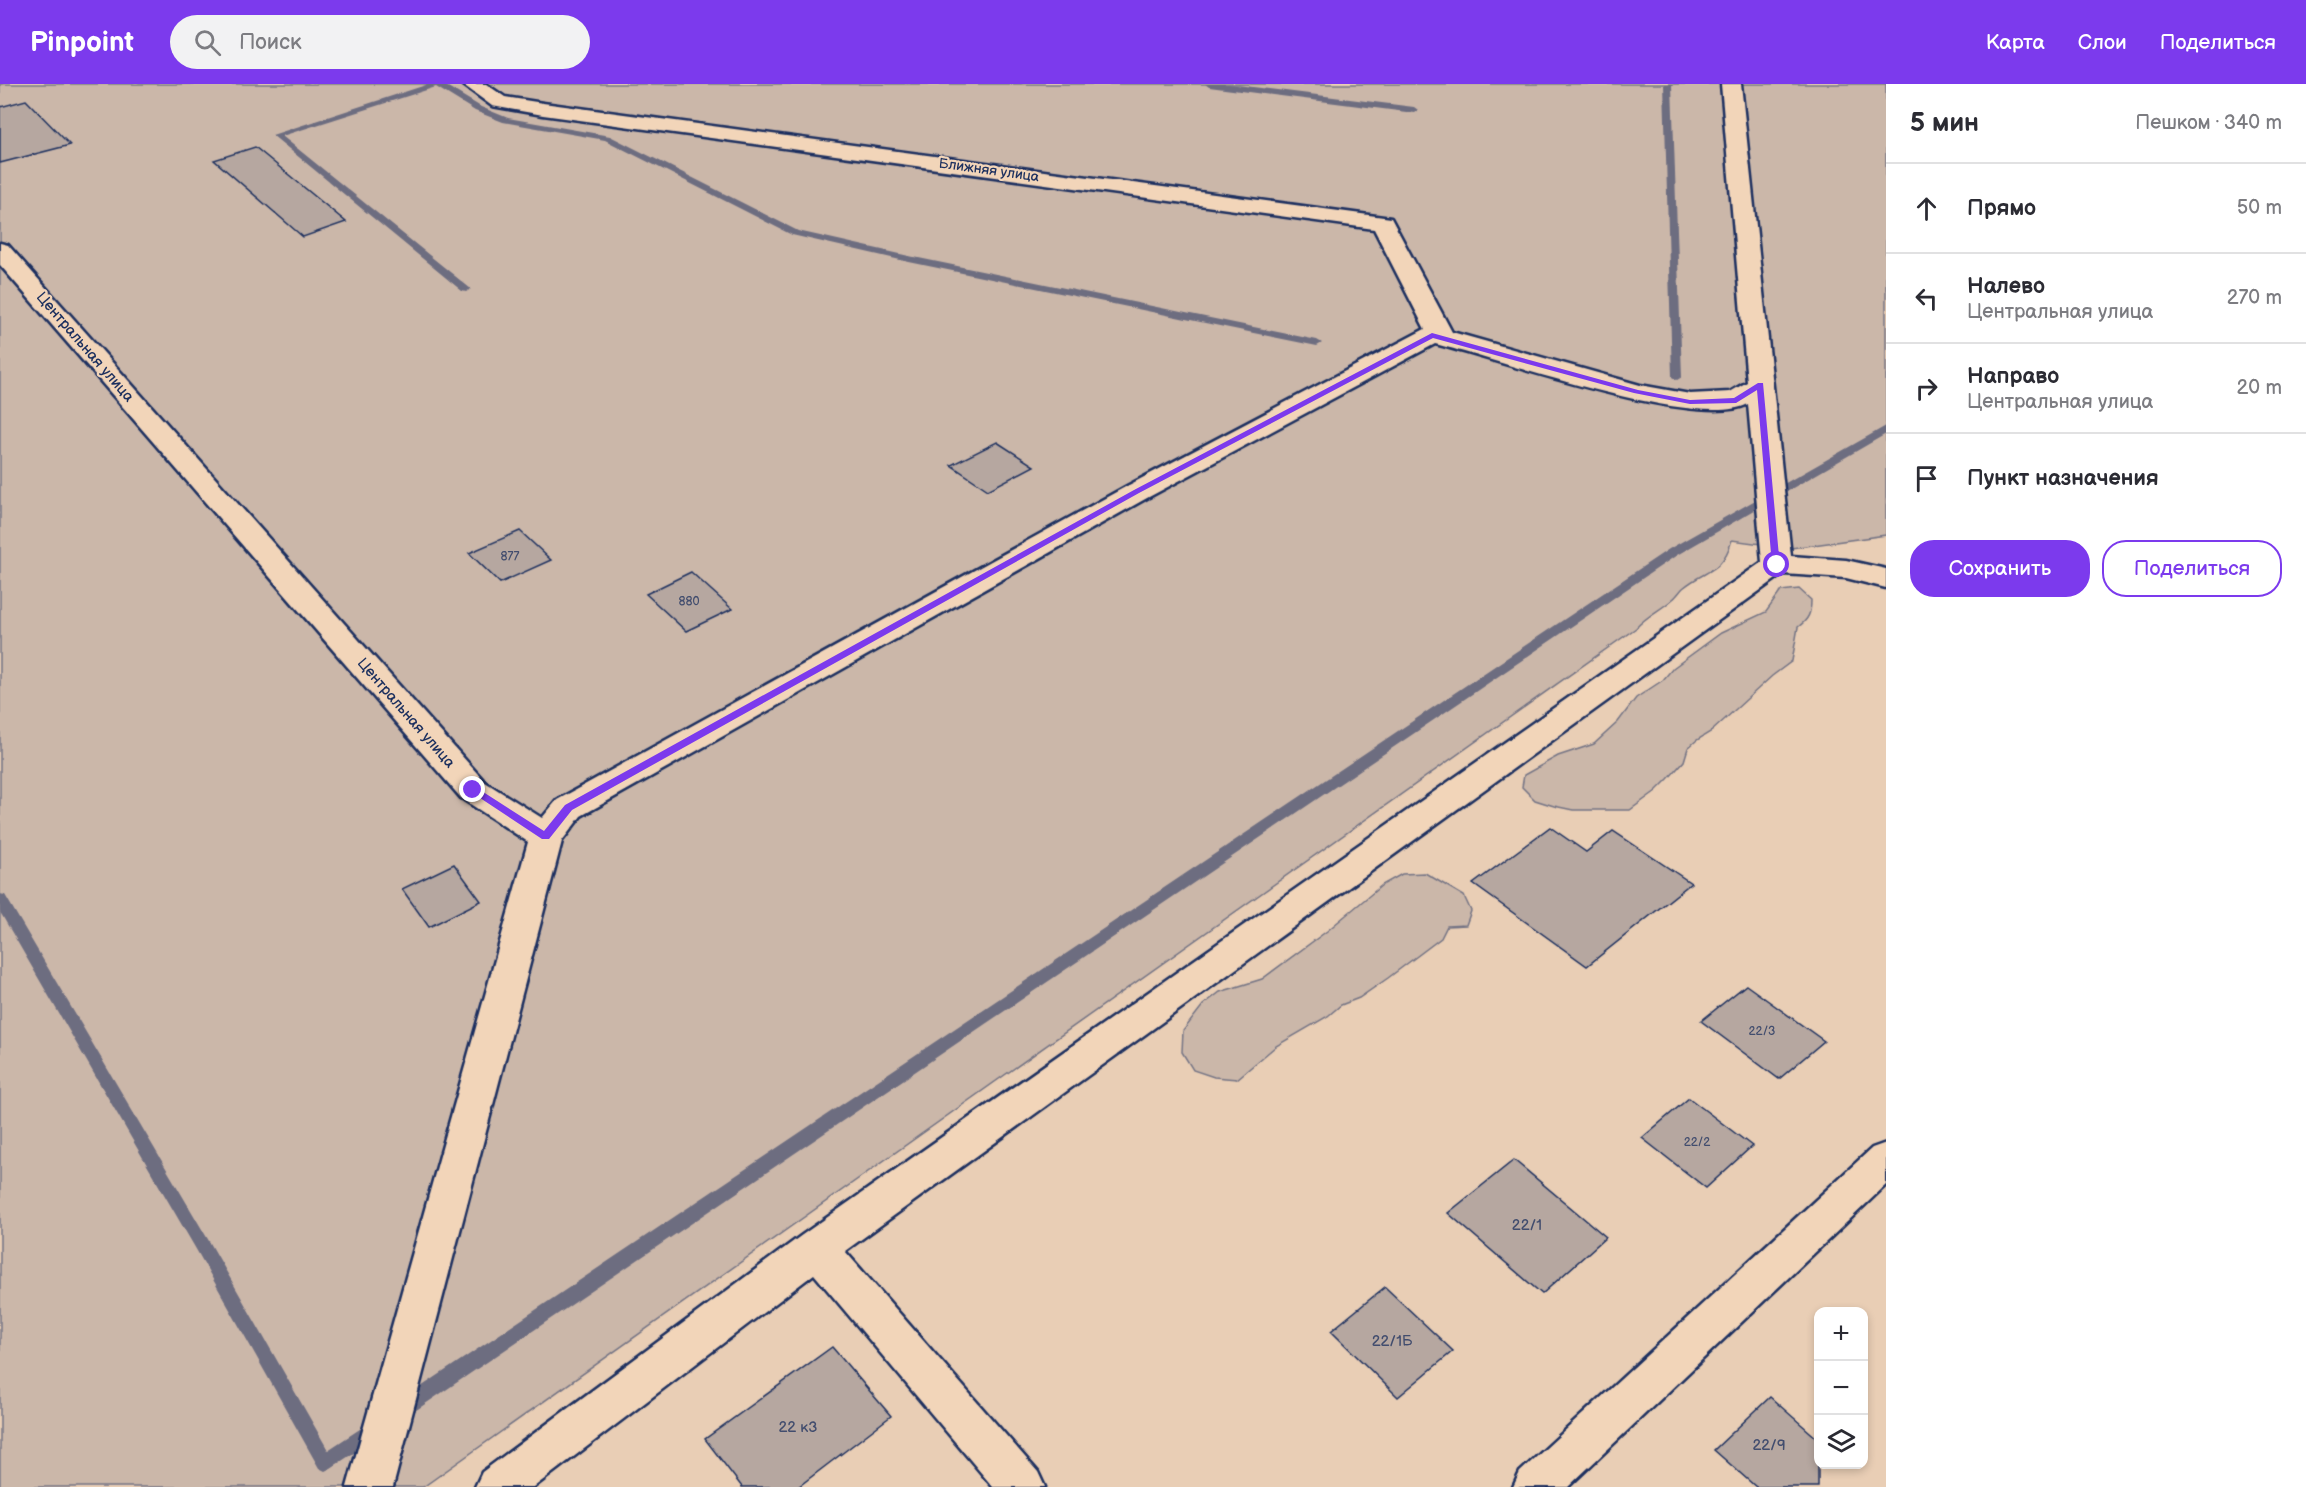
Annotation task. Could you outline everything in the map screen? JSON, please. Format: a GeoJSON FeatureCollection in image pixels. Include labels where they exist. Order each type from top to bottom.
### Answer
{"type":"FeatureCollection","features":[{"type":"Feature","properties":{"kind":"lane","name":"Ближняя улица"},"geometry":{"type":"LineString","coordinates":[[472,84],[500,102],[543,109],[1383,223],[1442,338]]}},
{"type":"Feature","properties":{"kind":"lane"},"geometry":{"type":"LineString","coordinates":[[1731,84],[1777,565]]}},
{"type":"Feature","properties":{"kind":"lane","name":"Центральная улица"},"geometry":{"type":"LineString","coordinates":[[0,250],[473,790],[546,837]]}},
{"type":"Feature","properties":{"kind":"lane"},"geometry":{"type":"LineString","coordinates":[[370,1487],[546,837],[568,808],[1137,492],[1432,335],[1637,392],[1690,402],[1736,400],[1760,385]]}},
{"type":"Feature","properties":{"kind":"lane"},"geometry":{"type":"LineString","coordinates":[[498,1487],[817,1248],[1777,565],[1839,566],[1864,571],[1886,579]]}},
{"type":"Feature","properties":{"kind":"lane"},"geometry":{"type":"LineString","coordinates":[[1536,1487],[1886,1160]]}},
{"type":"Feature","properties":{"kind":"lane"},"geometry":{"type":"LineString","coordinates":[[817,1248],[1022,1487]]}},
{"type":"Feature","properties":{"kind":"shaded area"},"geometry":{"type":"Polygon","coordinates":[[[0,84],[1886,84],[1886,535],[1791,548],[1732,540],[1728,551],[1718,565],[1683,588],[1636,628],[423,1487],[0,1487],[0,84]]]}},
{"type":"Feature","properties":{"kind":"shaded area"},"geometry":{"type":"Polygon","coordinates":[[[1799,589],[1811,600],[1811,609],[1805,621],[1798,627],[1792,661],[1772,676],[1712,731],[1688,748],[1684,761],[1668,779],[1630,810],[1573,810],[1554,806],[1535,800],[1522,787],[1524,775],[1558,756],[1594,744],[1618,722],[1636,698],[1663,680],[1673,668],[1721,633],[1766,612],[1781,591],[1799,589]]]}},
{"type":"Feature","properties":{"kind":"shaded area"},"geometry":{"type":"Polygon","coordinates":[[[1425,873],[1464,896],[1471,911],[1466,925],[1447,926],[1441,938],[1388,978],[1359,998],[1341,1005],[1328,1016],[1276,1046],[1237,1079],[1214,1077],[1193,1070],[1182,1052],[1183,1031],[1203,1005],[1220,992],[1262,979],[1327,931],[1382,885],[1402,874],[1425,873]]]}},
{"type":"Feature","properties":{"kind":"building"},"geometry":{"type":"Polygon","coordinates":[[[26,100],[70,145],[0,163],[0,107],[26,100]]]}},
{"type":"Feature","properties":{"kind":"building"},"geometry":{"type":"Polygon","coordinates":[[[255,147],[346,222],[303,237],[214,160],[255,147]]]}},
{"type":"Feature","properties":{"kind":"building"},"geometry":{"type":"Polygon","coordinates":[[[997,442],[1034,466],[988,490],[951,465],[997,442]]]}},
{"type":"Feature","properties":{"kind":"building"},"geometry":{"type":"Polygon","coordinates":[[[520,531],[551,560],[500,583],[469,553],[520,531]]]}},
{"type":"Feature","properties":{"kind":"building"},"geometry":{"type":"Polygon","coordinates":[[[691,572],[732,609],[686,631],[646,594],[691,572]]]}},
{"type":"Feature","properties":{"kind":"building"},"geometry":{"type":"Polygon","coordinates":[[[1550,827],[1586,852],[1613,831],[1691,883],[1587,966],[1473,884],[1550,827]]]}},
{"type":"Feature","properties":{"kind":"building"},"geometry":{"type":"Polygon","coordinates":[[[454,864],[481,901],[429,927],[402,889],[454,864]]]}},
{"type":"Feature","properties":{"kind":"building"},"geometry":{"type":"Polygon","coordinates":[[[1746,985],[1824,1041],[1779,1079],[1701,1021],[1746,985]]]}},
{"type":"Feature","properties":{"kind":"building"},"geometry":{"type":"Polygon","coordinates":[[[1689,1098],[1752,1146],[1706,1188],[1642,1138],[1689,1098]]]}},
{"type":"Feature","properties":{"kind":"building"},"geometry":{"type":"Polygon","coordinates":[[[1514,1160],[1606,1237],[1542,1294],[1448,1213],[1514,1160]]]}},
{"type":"Feature","properties":{"kind":"building"},"geometry":{"type":"Polygon","coordinates":[[[1385,1287],[1453,1351],[1398,1397],[1331,1331],[1385,1287]]]}},
{"type":"Feature","properties":{"kind":"building"},"geometry":{"type":"Polygon","coordinates":[[[832,1347],[891,1416],[798,1487],[742,1487],[705,1439],[832,1347]]]}},
{"type":"Feature","properties":{"kind":"building"},"geometry":{"type":"Polygon","coordinates":[[[1770,1397],[1814,1436],[1814,1469],[1818,1469],[1818,1487],[1756,1487],[1714,1450],[1770,1397]]]}},
{"type":"Feature","properties":{"kind":"waterway"},"geometry":{"type":"LineString","coordinates":[[437,84],[478,109],[506,120],[607,138],[795,233],[909,259],[1317,343]]}},
{"type":"Feature","properties":{"kind":"waterway"},"geometry":{"type":"LineString","coordinates":[[437,84],[276,135],[466,289]]}},
{"type":"Feature","properties":{"kind":"waterway"},"geometry":{"type":"LineString","coordinates":[[1209,84],[1414,110]]}},
{"type":"Feature","properties":{"kind":"waterway"},"geometry":{"type":"LineString","coordinates":[[1668,84],[1677,377]]}},
{"type":"Feature","properties":{"kind":"waterway"},"geometry":{"type":"LineString","coordinates":[[400,1411],[1673,552],[1886,429]]}},
{"type":"Feature","properties":{"kind":"waterway"},"geometry":{"type":"LineString","coordinates":[[0,899],[203,1246],[325,1462],[375,1429]]}},
{"type":"Feature","properties":{"kind":"route"},"geometry":{"type":"LineString","coordinates":[[473,790],[546,837],[568,808],[1137,492],[1432,335],[1637,392],[1690,402],[1736,400],[1760,385],[1777,565]]}}]}
